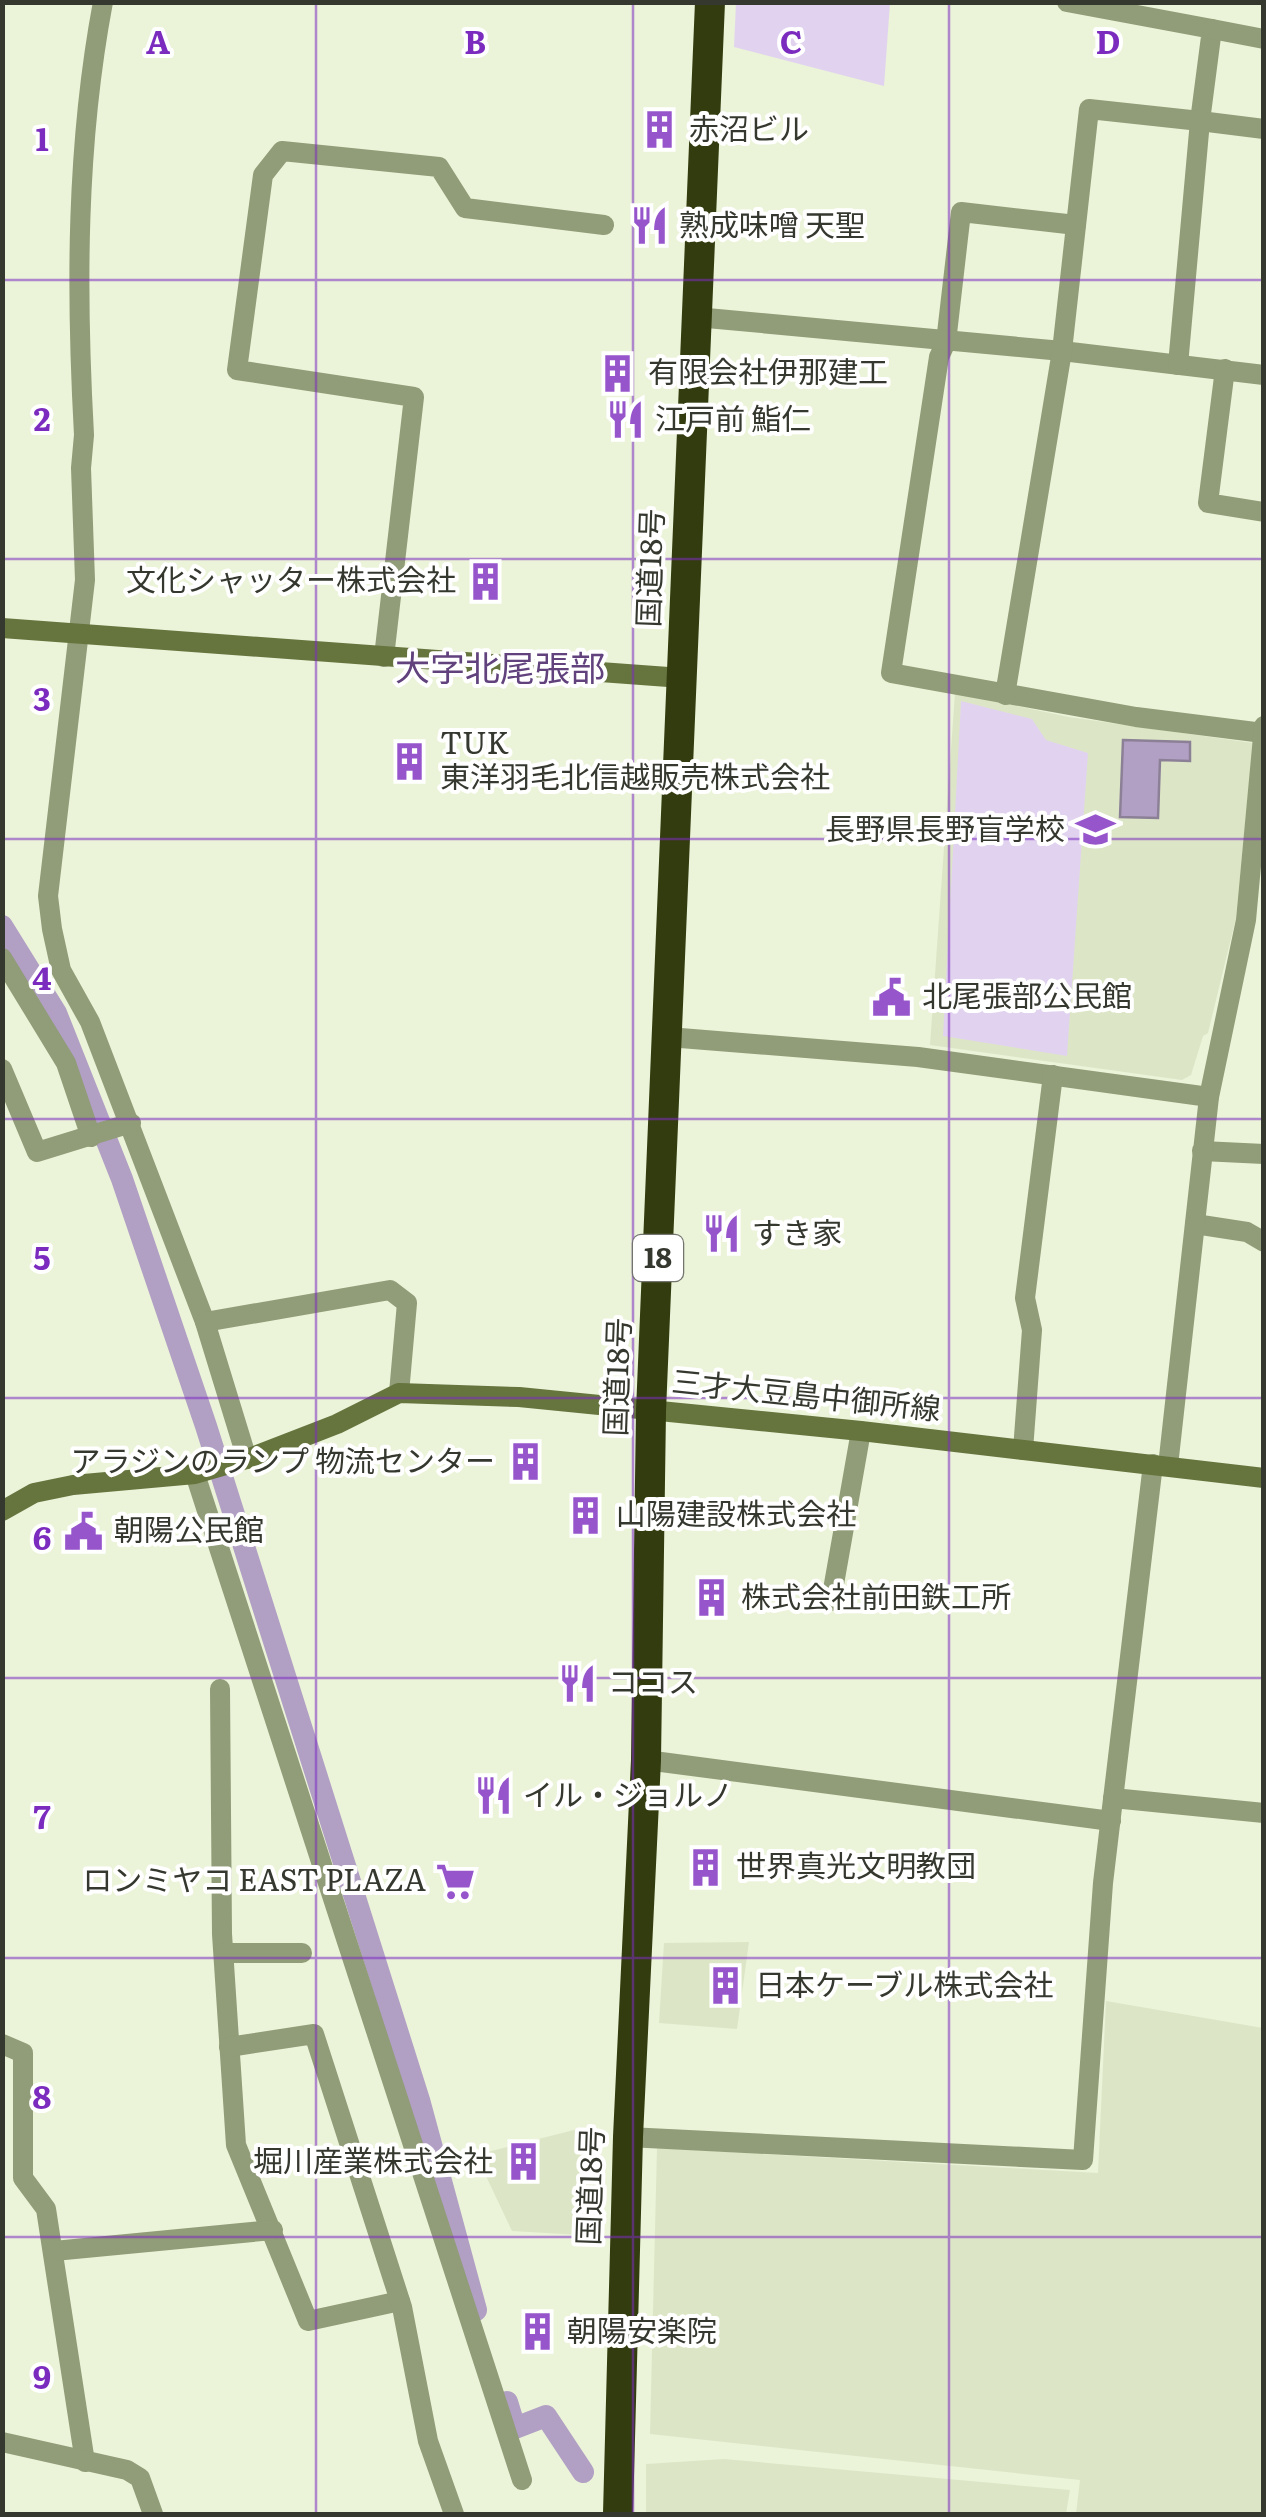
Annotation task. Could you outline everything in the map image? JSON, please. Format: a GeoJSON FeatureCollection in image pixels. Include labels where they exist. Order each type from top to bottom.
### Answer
{"type":"FeatureCollection","features":[{"type":"Feature","properties":{"kind":"highway","name":"国道18号"},"geometry":{"type":"LineString","coordinates":[[618,2514],[628,2137],[646,1760],[651,1411],[710,2]]}},
{"type":"Feature","properties":{"kind":"main road"},"geometry":{"type":"LineString","coordinates":[[2,628],[682,678]]}},
{"type":"Feature","properties":{"kind":"main road","name":"三才大豆島中御所線"},"geometry":{"type":"LineString","coordinates":[[2,1511],[34,1493],[73,1485],[195,1474],[247,1459],[337,1424],[399,1393],[519,1397],[861,1431],[1264,1478]]}},
{"type":"Feature","properties":{"kind":"street"},"geometry":{"type":"LineString","coordinates":[[103,2],[85,119],[80,222],[85,580],[48,896],[61,970],[90,1022],[205,1322],[247,1459]]}},
{"type":"Feature","properties":{"kind":"street"},"geometry":{"type":"LineString","coordinates":[[1067,2],[1264,39]]}},
{"type":"Feature","properties":{"kind":"street"},"geometry":{"type":"LineString","coordinates":[[1178,365],[1212,29]]}},
{"type":"Feature","properties":{"kind":"street"},"geometry":{"type":"LineString","coordinates":[[1005,695],[1062,351],[1089,109],[1264,130]]}},
{"type":"Feature","properties":{"kind":"street"},"geometry":{"type":"LineString","coordinates":[[384,656],[414,397],[237,370],[263,175],[282,150],[439,168],[464,208],[604,226]]}},
{"type":"Feature","properties":{"kind":"street"},"geometry":{"type":"LineString","coordinates":[[628,2137],[1083,2160],[1113,1798],[1196,1224],[1209,1097],[1246,920],[1263,730],[1136,717],[890,673],[939,357],[946,342],[961,212],[1076,225]]}},
{"type":"Feature","properties":{"kind":"street"},"geometry":{"type":"LineString","coordinates":[[696,316],[1062,351],[1264,375]]}},
{"type":"Feature","properties":{"kind":"street"},"geometry":{"type":"LineString","coordinates":[[1225,370],[1208,503],[1264,512]]}},
{"type":"Feature","properties":{"kind":"street"},"geometry":{"type":"LineString","coordinates":[[2,958],[66,1063],[93,1136]]}},
{"type":"Feature","properties":{"kind":"street"},"geometry":{"type":"LineString","coordinates":[[668,1038],[918,1058],[1209,1097]]}},
{"type":"Feature","properties":{"kind":"street"},"geometry":{"type":"LineString","coordinates":[[2,1069],[37,1152],[126,1124]]}},
{"type":"Feature","properties":{"kind":"street"},"geometry":{"type":"LineString","coordinates":[[1023,1450],[1032,1330],[1026,1298],[1053,1075]]}},
{"type":"Feature","properties":{"kind":"street"},"geometry":{"type":"LineString","coordinates":[[1202,1150],[1264,1154]]}},
{"type":"Feature","properties":{"kind":"street"},"geometry":{"type":"LineString","coordinates":[[1196,1224],[1247,1232],[1264,1242]]}},
{"type":"Feature","properties":{"kind":"street"},"geometry":{"type":"LineString","coordinates":[[205,1322],[390,1290],[407,1304],[399,1393]]}},
{"type":"Feature","properties":{"kind":"street"},"geometry":{"type":"LineString","coordinates":[[831,1602],[861,1431]]}},
{"type":"Feature","properties":{"kind":"street"},"geometry":{"type":"LineString","coordinates":[[195,1474],[522,2480]]}},
{"type":"Feature","properties":{"kind":"street"},"geometry":{"type":"LineString","coordinates":[[220,1689],[224,1953],[236,2145],[308,2321],[400,2300]]}},
{"type":"Feature","properties":{"kind":"street"},"geometry":{"type":"LineString","coordinates":[[646,1760],[1111,1821]]}},
{"type":"Feature","properties":{"kind":"street"},"geometry":{"type":"LineString","coordinates":[[1113,1798],[1264,1813]]}},
{"type":"Feature","properties":{"kind":"street"},"geometry":{"type":"LineString","coordinates":[[224,1953],[302,1952]]}},
{"type":"Feature","properties":{"kind":"street"},"geometry":{"type":"LineString","coordinates":[[229,2047],[314,2034],[400,2300],[428,2441],[454,2514]]}},
{"type":"Feature","properties":{"kind":"street"},"geometry":{"type":"LineString","coordinates":[[2,2044],[23,2052],[23,2178],[46,2209],[85,2462]]}},
{"type":"Feature","properties":{"kind":"street"},"geometry":{"type":"LineString","coordinates":[[54,2251],[272,2230]]}},
{"type":"Feature","properties":{"kind":"street"},"geometry":{"type":"LineString","coordinates":[[2,2442],[127,2470],[140,2478],[152,2514]]}},
{"type":"Feature","properties":{"kind":"shaded area"},"geometry":{"type":"Polygon","coordinates":[[[736,3],[890,3],[884,86],[734,47],[736,3]]]}},
{"type":"Feature","properties":{"kind":"shaded area","name":"長野県長野盲学校"},"geometry":{"type":"Polygon","coordinates":[[[955,693],[1069,717],[1253,743],[1236,918],[1208,1033],[1203,1036],[1191,1075],[1182,1080],[930,1045],[955,693]]]}},
{"type":"Feature","properties":{"kind":"shaded area"},"geometry":{"type":"Polygon","coordinates":[[[961,701],[1032,719],[1046,740],[1088,753],[1067,1056],[943,1036],[961,701]]]}},
{"type":"Feature","properties":{"kind":"shaded area"},"geometry":{"type":"Polygon","coordinates":[[[1123,740],[1190,742],[1190,761],[1160,760],[1158,818],[1120,817],[1123,740]]]}},
{"type":"Feature","properties":{"kind":"shaded area","name":"日本ケーブル株式会社"},"geometry":{"type":"Polygon","coordinates":[[[749,1942],[737,2029],[659,2023],[664,1943],[749,1942]]]}},
{"type":"Feature","properties":{"kind":"shaded area"},"geometry":{"type":"Polygon","coordinates":[[[1106,2001],[1263,2028],[1263,2514],[1076,2514],[1080,2480],[650,2434],[657,2148],[1098,2173],[1106,2001]]]}},
{"type":"Feature","properties":{"kind":"shaded area","name":"堀川産業株式会社"},"geometry":{"type":"Polygon","coordinates":[[[578,2129],[602,2132],[598,2236],[512,2231],[476,2155],[578,2129]]]}},
{"type":"Feature","properties":{"kind":"shaded area"},"geometry":{"type":"Polygon","coordinates":[[[724,2459],[1070,2490],[1066,2514],[646,2514],[646,2464],[724,2459]]]}},
{"type":"Feature","properties":{"kind":"waterway"},"geometry":{"type":"LineString","coordinates":[[2,926],[56,1013],[122,1179],[206,1426],[419,2100],[476,2310]]}},
{"type":"Feature","properties":{"kind":"waterway"},"geometry":{"type":"LineString","coordinates":[[507,2402],[515,2428],[546,2416],[583,2472]]}},
{"type":"Feature","properties":{"kind":"place","name":"赤沼ビル"},"geometry":{"type":"Point","coordinates":[659,130]}},
{"type":"Feature","properties":{"kind":"place","name":"熟成味噌 天聖"},"geometry":{"type":"Point","coordinates":[649,226]}},
{"type":"Feature","properties":{"kind":"place","name":"有限会社伊那建工"},"geometry":{"type":"Point","coordinates":[618,373]}},
{"type":"Feature","properties":{"kind":"place","name":"江戸前 鮨仁"},"geometry":{"type":"Point","coordinates":[625,420]}},
{"type":"Feature","properties":{"kind":"place","name":"文化シャッター株式会社"},"geometry":{"type":"Point","coordinates":[486,581]}},
{"type":"Feature","properties":{"kind":"place","name":"TUK 東洋羽毛北信越販売株式会社"},"geometry":{"type":"Point","coordinates":[410,761]}},
{"type":"Feature","properties":{"kind":"place","name":"長野県長野盲学校"},"geometry":{"type":"Point","coordinates":[1095,830]}},
{"type":"Feature","properties":{"kind":"place","name":"北尾張部公民館"},"geometry":{"type":"Point","coordinates":[892,997]}},
{"type":"Feature","properties":{"kind":"place","name":"すき家"},"geometry":{"type":"Point","coordinates":[722,1234]}},
{"type":"Feature","properties":{"kind":"place","name":"アラジンのランプ 物流センター"},"geometry":{"type":"Point","coordinates":[525,1462]}},
{"type":"Feature","properties":{"kind":"place","name":"山陽建設株式会社"},"geometry":{"type":"Point","coordinates":[586,1515]}},
{"type":"Feature","properties":{"kind":"place","name":"朝陽公民館"},"geometry":{"type":"Point","coordinates":[84,1531]}},
{"type":"Feature","properties":{"kind":"place","name":"株式会社前田鉄工所"},"geometry":{"type":"Point","coordinates":[711,1598]}},
{"type":"Feature","properties":{"kind":"place","name":"ココス"},"geometry":{"type":"Point","coordinates":[578,1683]}},
{"type":"Feature","properties":{"kind":"place","name":"イル・ジョルノ"},"geometry":{"type":"Point","coordinates":[493,1796]}},
{"type":"Feature","properties":{"kind":"place","name":"世界真光文明教団"},"geometry":{"type":"Point","coordinates":[706,1867]}},
{"type":"Feature","properties":{"kind":"place","name":"ロンミヤコ EAST PLAZA"},"geometry":{"type":"Point","coordinates":[456,1881]}},
{"type":"Feature","properties":{"kind":"place","name":"日本ケーブル株式会社"},"geometry":{"type":"Point","coordinates":[725,1986]}},
{"type":"Feature","properties":{"kind":"place","name":"堀川産業株式会社"},"geometry":{"type":"Point","coordinates":[523,2162]}},
{"type":"Feature","properties":{"kind":"place","name":"朝陽安楽院"},"geometry":{"type":"Point","coordinates":[537,2332]}},
{"type":"Feature","properties":{"kind":"district","name":"大字北尾張部"},"geometry":{"type":"Point","coordinates":[500,669]}}]}
